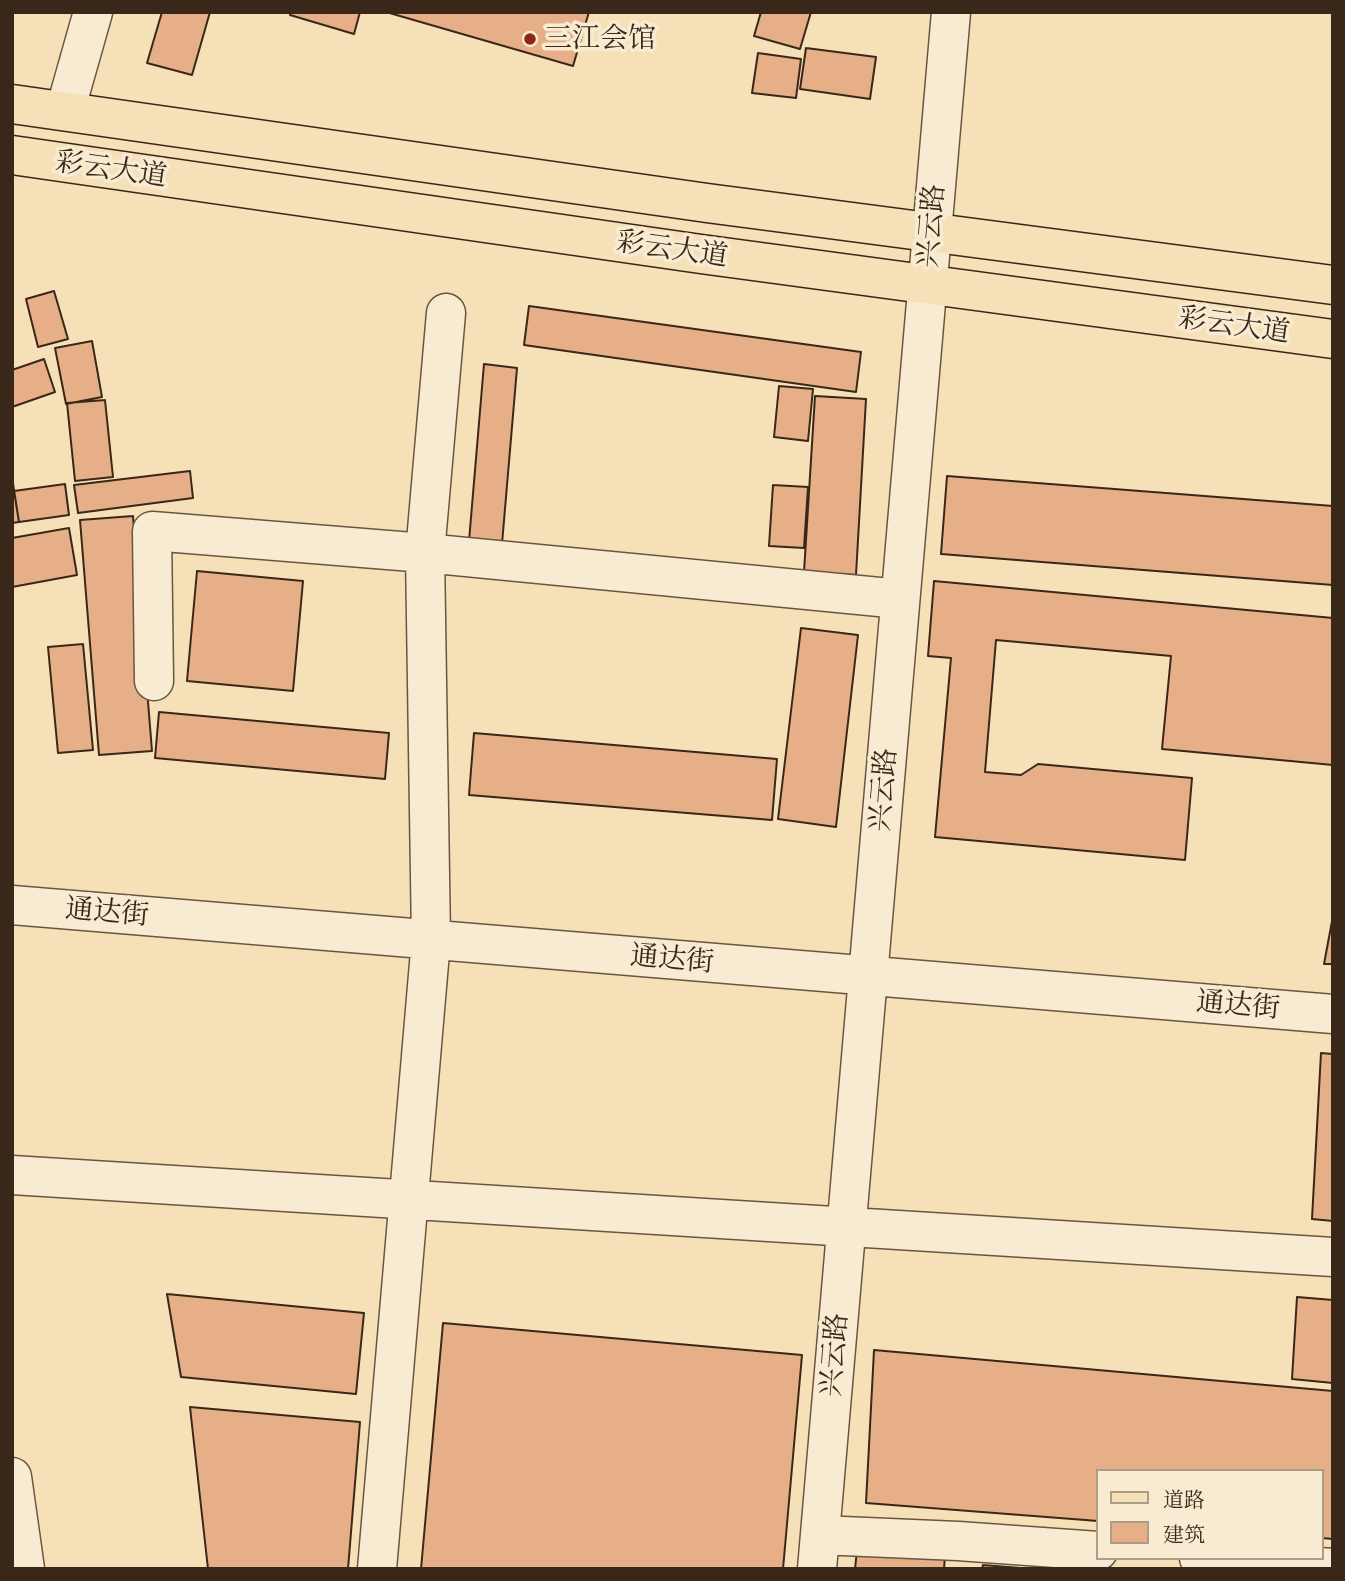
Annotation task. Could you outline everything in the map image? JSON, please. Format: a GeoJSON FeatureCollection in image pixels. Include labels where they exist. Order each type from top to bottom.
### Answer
{"type":"FeatureCollection","features":[{"type":"Feature","properties":{"kind":"main road","name":"彩云大道"},"geometry":{"type":"LineString","coordinates":[[12,104],[932,233],[1333,285]]}},
{"type":"Feature","properties":{"kind":"main road","name":"彩云大道"},"geometry":{"type":"LineString","coordinates":[[12,155],[1333,340]]}},
{"type":"Feature","properties":{"kind":"street"},"geometry":{"type":"LineString","coordinates":[[65,111],[93,12]]}},
{"type":"Feature","properties":{"kind":"street","name":"兴云路"},"geometry":{"type":"LineString","coordinates":[[819,1552],[951,12]]}},
{"type":"Feature","properties":{"kind":"street"},"geometry":{"type":"LineString","coordinates":[[377,1569],[431,940],[425,553],[446,313]]}},
{"type":"Feature","properties":{"kind":"street"},"geometry":{"type":"LineString","coordinates":[[154,681],[152,531],[425,553],[900,599]]}},
{"type":"Feature","properties":{"kind":"street","name":"通达街"},"geometry":{"type":"LineString","coordinates":[[12,905],[1333,1014]]}},
{"type":"Feature","properties":{"kind":"street"},"geometry":{"type":"LineString","coordinates":[[12,1175],[1333,1257]]}},
{"type":"Feature","properties":{"kind":"street"},"geometry":{"type":"LineString","coordinates":[[12,1477],[25,1569]]}},
{"type":"Feature","properties":{"kind":"street"},"geometry":{"type":"LineString","coordinates":[[819,1552],[956,1555],[1096,1551]]}},
{"type":"Feature","properties":{"kind":"street"},"geometry":{"type":"LineString","coordinates":[[1226,1560],[1333,1568]]}},
{"type":"Feature","properties":{"kind":"building"},"geometry":{"type":"Polygon","coordinates":[[[162,12],[210,12],[192,75],[147,63],[162,12]]]}},
{"type":"Feature","properties":{"kind":"building"},"geometry":{"type":"Polygon","coordinates":[[[291,12],[360,12],[354,34],[290,15],[291,12]]]}},
{"type":"Feature","properties":{"kind":"building","name":"三江会馆"},"geometry":{"type":"Polygon","coordinates":[[[386,12],[589,12],[573,66],[386,12]]]}},
{"type":"Feature","properties":{"kind":"building"},"geometry":{"type":"Polygon","coordinates":[[[761,12],[811,12],[800,49],[754,36],[761,12]]]}},
{"type":"Feature","properties":{"kind":"building"},"geometry":{"type":"Polygon","coordinates":[[[806,48],[876,57],[870,99],[800,89],[806,48]]]}},
{"type":"Feature","properties":{"kind":"building"},"geometry":{"type":"Polygon","coordinates":[[[758,53],[801,59],[796,98],[752,93],[758,53]]]}},
{"type":"Feature","properties":{"kind":"building"},"geometry":{"type":"Polygon","coordinates":[[[54,291],[68,339],[38,347],[26,299],[54,291]]]}},
{"type":"Feature","properties":{"kind":"building"},"geometry":{"type":"Polygon","coordinates":[[[529,306],[861,352],[856,392],[524,345],[529,306]]]}},
{"type":"Feature","properties":{"kind":"building"},"geometry":{"type":"Polygon","coordinates":[[[92,341],[102,397],[66,404],[55,348],[92,341]]]}},
{"type":"Feature","properties":{"kind":"building"},"geometry":{"type":"Polygon","coordinates":[[[44,359],[55,392],[12,407],[12,370],[44,359]]]}},
{"type":"Feature","properties":{"kind":"building"},"geometry":{"type":"Polygon","coordinates":[[[484,364],[517,368],[502,544],[469,541],[484,364]]]}},
{"type":"Feature","properties":{"kind":"building"},"geometry":{"type":"Polygon","coordinates":[[[779,386],[813,389],[808,441],[774,437],[779,386]]]}},
{"type":"Feature","properties":{"kind":"building"},"geometry":{"type":"Polygon","coordinates":[[[815,396],[866,399],[856,575],[804,572],[815,396]]]}},
{"type":"Feature","properties":{"kind":"building"},"geometry":{"type":"Polygon","coordinates":[[[105,400],[113,477],[75,481],[67,403],[105,400]]]}},
{"type":"Feature","properties":{"kind":"building"},"geometry":{"type":"Polygon","coordinates":[[[190,471],[193,498],[78,513],[74,485],[190,471]]]}},
{"type":"Feature","properties":{"kind":"building"},"geometry":{"type":"Polygon","coordinates":[[[947,476],[1333,506],[1333,585],[941,554],[947,476]]]}},
{"type":"Feature","properties":{"kind":"building"},"geometry":{"type":"Polygon","coordinates":[[[12,477],[19,522],[12,523],[12,477]]]}},
{"type":"Feature","properties":{"kind":"building"},"geometry":{"type":"Polygon","coordinates":[[[65,484],[69,515],[19,522],[14,491],[65,484]]]}},
{"type":"Feature","properties":{"kind":"building"},"geometry":{"type":"Polygon","coordinates":[[[773,485],[808,487],[804,548],[769,546],[773,485]]]}},
{"type":"Feature","properties":{"kind":"building"},"geometry":{"type":"Polygon","coordinates":[[[133,516],[152,751],[99,755],[80,520],[133,516]]]}},
{"type":"Feature","properties":{"kind":"building"},"geometry":{"type":"Polygon","coordinates":[[[69,528],[77,575],[12,587],[12,538],[69,528]]]}},
{"type":"Feature","properties":{"kind":"building"},"geometry":{"type":"Polygon","coordinates":[[[197,571],[303,581],[293,691],[187,681],[197,571]]]}},
{"type":"Feature","properties":{"kind":"building"},"geometry":{"type":"Polygon","coordinates":[[[934,581],[1333,618],[1333,765],[1162,749],[1171,656],[996,640],[985,772],[1021,775],[1038,764],[1192,778],[1185,860],[935,837],[951,658],[928,656],[934,581]]]}},
{"type":"Feature","properties":{"kind":"building"},"geometry":{"type":"Polygon","coordinates":[[[801,628],[858,635],[836,827],[778,819],[801,628]]]}},
{"type":"Feature","properties":{"kind":"building"},"geometry":{"type":"Polygon","coordinates":[[[83,644],[93,750],[58,753],[48,647],[83,644]]]}},
{"type":"Feature","properties":{"kind":"building"},"geometry":{"type":"Polygon","coordinates":[[[159,712],[389,733],[385,779],[155,758],[159,712]]]}},
{"type":"Feature","properties":{"kind":"building"},"geometry":{"type":"Polygon","coordinates":[[[474,733],[777,759],[772,820],[469,795],[474,733]]]}},
{"type":"Feature","properties":{"kind":"building"},"geometry":{"type":"Polygon","coordinates":[[[1333,916],[1333,964],[1324,964],[1333,916]]]}},
{"type":"Feature","properties":{"kind":"building"},"geometry":{"type":"Polygon","coordinates":[[[1321,1053],[1333,1054],[1333,1221],[1312,1219],[1321,1053]]]}},
{"type":"Feature","properties":{"kind":"building"},"geometry":{"type":"Polygon","coordinates":[[[167,1294],[364,1313],[356,1394],[181,1377],[167,1294]]]}},
{"type":"Feature","properties":{"kind":"building"},"geometry":{"type":"Polygon","coordinates":[[[1297,1297],[1333,1300],[1333,1383],[1292,1379],[1297,1297]]]}},
{"type":"Feature","properties":{"kind":"building"},"geometry":{"type":"Polygon","coordinates":[[[443,1323],[802,1355],[783,1569],[421,1569],[443,1323]]]}},
{"type":"Feature","properties":{"kind":"building"},"geometry":{"type":"Polygon","coordinates":[[[874,1350],[1333,1391],[1333,1539],[1324,1538],[1324,1469],[1096,1469],[1096,1521],[866,1503],[874,1350]]]}},
{"type":"Feature","properties":{"kind":"building"},"geometry":{"type":"Polygon","coordinates":[[[190,1407],[360,1422],[348,1569],[208,1569],[190,1407]]]}},
{"type":"Feature","properties":{"kind":"building"},"geometry":{"type":"Polygon","coordinates":[[[857,1550],[945,1556],[944,1569],[855,1569],[857,1550]]]}},
{"type":"Feature","properties":{"kind":"building"},"geometry":{"type":"Polygon","coordinates":[[[983,1565],[1033,1569],[982,1569],[983,1565]]]}},
{"type":"Feature","properties":{"kind":"place","name":"三江会馆"},"geometry":{"type":"Point","coordinates":[530,39]}}]}
